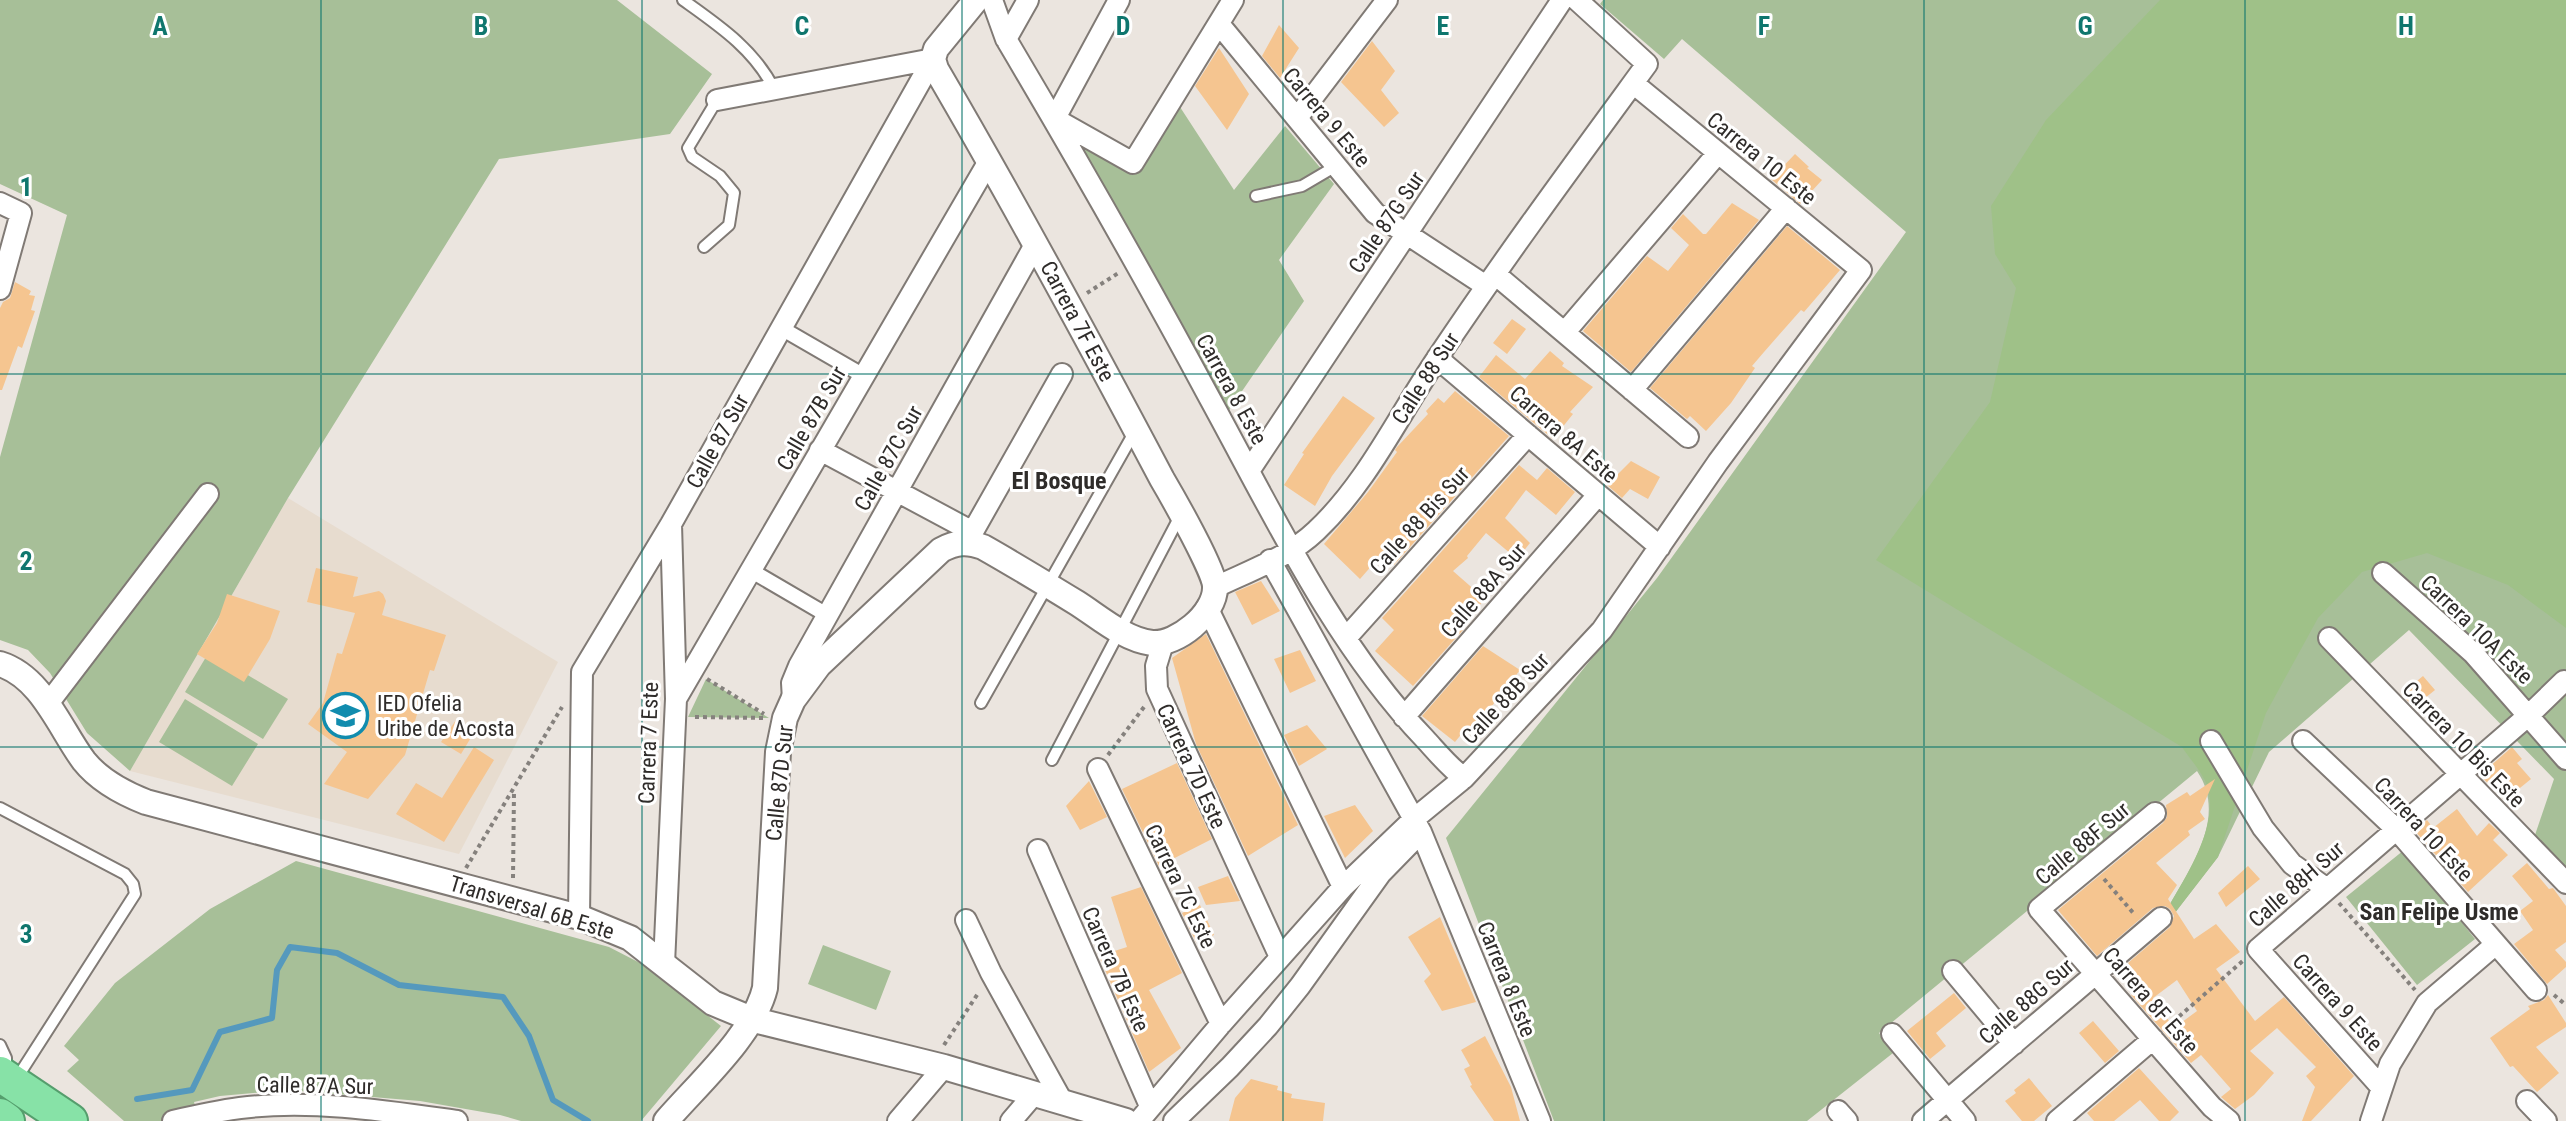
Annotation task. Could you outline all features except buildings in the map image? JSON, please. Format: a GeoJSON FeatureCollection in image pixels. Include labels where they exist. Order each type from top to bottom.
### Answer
{"type":"FeatureCollection","features":[{"type":"Feature","properties":{"kind":"highway"},"geometry":{"type":"LineString","coordinates":[[5,1070],[70,1121]]}},
{"type":"Feature","properties":{"kind":"highway"},"geometry":{"type":"LineString","coordinates":[[0,1116],[7,1121]]}},
{"type":"Feature","properties":{"kind":"street","name":"Calle 87 Sur"},"geometry":{"type":"LineString","coordinates":[[582,672],[671,524],[936,49],[976,0]]}},
{"type":"Feature","properties":{"kind":"street","name":"Carrera 8 Este"},"geometry":{"type":"LineString","coordinates":[[992,0],[1006,39],[1136,262],[1292,548],[1346,638],[1377,685],[1464,778]]}},
{"type":"Feature","properties":{"kind":"street"},"geometry":{"type":"LineString","coordinates":[[1006,39],[1028,0]]}},
{"type":"Feature","properties":{"kind":"street"},"geometry":{"type":"LineString","coordinates":[[1119,0],[1055,120],[1133,163],[1233,0]]}},
{"type":"Feature","properties":{"kind":"street"},"geometry":{"type":"LineString","coordinates":[[1297,118],[1387,0]]}},
{"type":"Feature","properties":{"kind":"street","name":"Calle 87G Sur"},"geometry":{"type":"LineString","coordinates":[[1249,471],[1562,0]]}},
{"type":"Feature","properties":{"kind":"street","name":"Calle 88 Sur"},"geometry":{"type":"LineString","coordinates":[[1163,643],[1190,629],[1211,597],[1314,533],[1334,513],[1359,482],[1490,280],[1647,64],[1577,0]]}},
{"type":"Feature","properties":{"kind":"street","name":"Carrera 9 Este"},"geometry":{"type":"LineString","coordinates":[[1219,24],[1375,213],[1406,234],[1490,280],[1565,332],[1688,437]]}},
{"type":"Feature","properties":{"kind":"street"},"geometry":{"type":"LineString","coordinates":[[717,100],[933,59]]}},
{"type":"Feature","properties":{"kind":"street","name":"Carrera 7F Este"},"geometry":{"type":"LineString","coordinates":[[933,59],[1181,514],[1211,597],[1343,887]]}},
{"type":"Feature","properties":{"kind":"street","name":"Carrera 10 Este"},"geometry":{"type":"LineString","coordinates":[[1633,83],[1861,270]]}},
{"type":"Feature","properties":{"kind":"street"},"geometry":{"type":"LineString","coordinates":[[1565,332],[1718,153]]}},
{"type":"Feature","properties":{"kind":"street","name":"Calle 87B Sur"},"geometry":{"type":"LineString","coordinates":[[675,708],[691,670],[989,161]]}},
{"type":"Feature","properties":{"kind":"street"},"geometry":{"type":"LineString","coordinates":[[0,203],[21,213],[0,289]]}},
{"type":"Feature","properties":{"kind":"street"},"geometry":{"type":"LineString","coordinates":[[1632,390],[1786,208]]}},
{"type":"Feature","properties":{"kind":"street","name":"Calle 87C Sur"},"geometry":{"type":"LineString","coordinates":[[793,700],[792,683],[799,666],[1036,243]]}},
{"type":"Feature","properties":{"kind":"street","name":"Calle 88B Sur"},"geometry":{"type":"LineString","coordinates":[[1144,1114],[1343,887],[1417,825],[1602,630],[1718,462],[1861,270]]}},
{"type":"Feature","properties":{"kind":"street"},"geometry":{"type":"LineString","coordinates":[[781,328],[864,376]]}},
{"type":"Feature","properties":{"kind":"street","name":"Carrera 8A Este"},"geometry":{"type":"LineString","coordinates":[[1437,358],[1660,547]]}},
{"type":"Feature","properties":{"kind":"street"},"geometry":{"type":"LineString","coordinates":[[970,537],[1062,374]]}},
{"type":"Feature","properties":{"kind":"street","name":"Calle 88 Bis Sur"},"geometry":{"type":"LineString","coordinates":[[1346,638],[1528,435]]}},
{"type":"Feature","properties":{"kind":"street"},"geometry":{"type":"LineString","coordinates":[[820,450],[896,491],[1120,630],[1146,642],[1163,643]]}},
{"type":"Feature","properties":{"kind":"street"},"geometry":{"type":"LineString","coordinates":[[47,705],[208,494]]}},
{"type":"Feature","properties":{"kind":"street","name":"Calle 88A Sur"},"geometry":{"type":"LineString","coordinates":[[1404,717],[1598,495]]}},
{"type":"Feature","properties":{"kind":"street","name":"Carrera 7 Este"},"geometry":{"type":"LineString","coordinates":[[664,964],[675,708],[671,524]]}},
{"type":"Feature","properties":{"kind":"street","name":"Calle 87D Sur"},"geometry":{"type":"LineString","coordinates":[[668,1119],[754,1020],[765,988],[778,752],[785,718],[793,700],[819,665],[941,550],[970,537]]}},
{"type":"Feature","properties":{"kind":"street","name":"Carrera 8 Este"},"geometry":{"type":"LineString","coordinates":[[1270,560],[1417,825],[1540,1121]]}},
{"type":"Feature","properties":{"kind":"street"},"geometry":{"type":"LineString","coordinates":[[750,570],[827,615]]}},
{"type":"Feature","properties":{"kind":"street","name":"Carrera 10A Este"},"geometry":{"type":"LineString","coordinates":[[2383,573],[2473,653],[2566,759]]}},
{"type":"Feature","properties":{"kind":"street","name":"Carrera 10 Bis Este"},"geometry":{"type":"LineString","coordinates":[[2329,638],[2566,883]]}},
{"type":"Feature","properties":{"kind":"street","name":"Carrera 7D Este"},"geometry":{"type":"LineString","coordinates":[[1163,643],[1156,666],[1157,689],[1280,957]]}},
{"type":"Feature","properties":{"kind":"street","name":"Transversal 6B Este"},"geometry":{"type":"LineString","coordinates":[[0,664],[32,685],[86,763],[126,794],[161,806],[579,917],[630,938],[713,1003],[754,1020],[938,1066],[1126,1121]]}},
{"type":"Feature","properties":{"kind":"street"},"geometry":{"type":"LineString","coordinates":[[579,917],[582,672]]}},
{"type":"Feature","properties":{"kind":"street","name":"Calle 88H Sur"},"geometry":{"type":"LineString","coordinates":[[2258,949],[2529,715],[2564,681]]}},
{"type":"Feature","properties":{"kind":"street"},"geometry":{"type":"LineString","coordinates":[[2211,741],[2263,828],[2292,864],[2327,889]]}},
{"type":"Feature","properties":{"kind":"street","name":"Carrera 10 Este"},"geometry":{"type":"LineString","coordinates":[[2303,741],[2396,829],[2536,990]]}},
{"type":"Feature","properties":{"kind":"street","name":"Carrera 7C Este"},"geometry":{"type":"LineString","coordinates":[[1098,769],[1221,1024]]}},
{"type":"Feature","properties":{"kind":"street","name":"Calle 88F Sur"},"geometry":{"type":"LineString","coordinates":[[2039,909],[2155,813]]}},
{"type":"Feature","properties":{"kind":"street","name":"Calle 88B Sur"},"geometry":{"type":"LineString","coordinates":[[1174,1121],[1268,1026],[1417,825]]}},
{"type":"Feature","properties":{"kind":"street","name":"Carrera 7B Este"},"geometry":{"type":"LineString","coordinates":[[1038,850],[1144,1114]]}},
{"type":"Feature","properties":{"kind":"street","name":"Carrera 8F Este"},"geometry":{"type":"LineString","coordinates":[[2039,909],[2212,1107],[2229,1121]]}},
{"type":"Feature","properties":{"kind":"street"},"geometry":{"type":"LineString","coordinates":[[966,920],[991,973],[1062,1101]]}},
{"type":"Feature","properties":{"kind":"street","name":"Calle 88G Sur"},"geometry":{"type":"LineString","coordinates":[[1923,1121],[2154,924]]}},
{"type":"Feature","properties":{"kind":"street"},"geometry":{"type":"LineString","coordinates":[[2371,1121],[2390,1064],[2427,1003],[2496,944]]}},
{"type":"Feature","properties":{"kind":"street","name":"Carrera 9 Este"},"geometry":{"type":"LineString","coordinates":[[2258,949],[2382,1088]]}},
{"type":"Feature","properties":{"kind":"street"},"geometry":{"type":"LineString","coordinates":[[1953,971],[2014,1044]]}},
{"type":"Feature","properties":{"kind":"street"},"geometry":{"type":"LineString","coordinates":[[1892,1034],[1965,1121]]}},
{"type":"Feature","properties":{"kind":"street"},"geometry":{"type":"LineString","coordinates":[[2057,1121],[2153,1039]]}},
{"type":"Feature","properties":{"kind":"street"},"geometry":{"type":"LineString","coordinates":[[898,1121],[938,1066]]}},
{"type":"Feature","properties":{"kind":"street"},"geometry":{"type":"LineString","coordinates":[[1011,1121],[1035,1093]]}},
{"type":"Feature","properties":{"kind":"street"},"geometry":{"type":"LineString","coordinates":[[2527,1101],[2546,1121]]}},
{"type":"Feature","properties":{"kind":"street","name":"Calle 87A Sur"},"geometry":{"type":"LineString","coordinates":[[173,1121],[240,1108],[295,1114],[457,1121]]}},
{"type":"Feature","properties":{"kind":"lane"},"geometry":{"type":"LineString","coordinates":[[683,0],[723,28],[763,67],[774,89]]}},
{"type":"Feature","properties":{"kind":"lane"},"geometry":{"type":"LineString","coordinates":[[704,247],[729,225],[734,193],[720,176],[692,157],[688,148],[717,100]]}},
{"type":"Feature","properties":{"kind":"lane"},"geometry":{"type":"LineString","coordinates":[[1256,196],[1302,186],[1336,166]]}},
{"type":"Feature","properties":{"kind":"lane"},"geometry":{"type":"LineString","coordinates":[[981,703],[1136,430]]}},
{"type":"Feature","properties":{"kind":"lane"},"geometry":{"type":"LineString","coordinates":[[1052,760],[1181,514]]}},
{"type":"Feature","properties":{"kind":"lane"},"geometry":{"type":"LineString","coordinates":[[0,808],[125,874],[133,884],[135,894],[5,1070]]}},
{"type":"Feature","properties":{"kind":"path"},"geometry":{"type":"LineString","coordinates":[[1069,305],[1136,262]]}},
{"type":"Feature","properties":{"kind":"path"},"geometry":{"type":"LineString","coordinates":[[675,708],[769,718],[691,670]]}},
{"type":"Feature","properties":{"kind":"path"},"geometry":{"type":"LineString","coordinates":[[457,883],[582,672]]}},
{"type":"Feature","properties":{"kind":"path"},"geometry":{"type":"LineString","coordinates":[[1098,769],[1157,689]]}},
{"type":"Feature","properties":{"kind":"path"},"geometry":{"type":"LineString","coordinates":[[513,899],[514,788]]}},
{"type":"Feature","properties":{"kind":"path"},"geometry":{"type":"LineString","coordinates":[[2092,865],[2154,924]]}},
{"type":"Feature","properties":{"kind":"path"},"geometry":{"type":"LineString","coordinates":[[2327,889],[2427,1003]]}},
{"type":"Feature","properties":{"kind":"path","name":"Calle 88H Sur"},"geometry":{"type":"LineString","coordinates":[[2153,1039],[2258,949]]}},
{"type":"Feature","properties":{"kind":"path"},"geometry":{"type":"LineString","coordinates":[[938,1066],[991,973]]}},
{"type":"Feature","properties":{"kind":"shaded area","name":"IED Ofelia Uribe de Acosta"},"geometry":{"type":"Polygon","coordinates":[[[288,498],[558,662],[459,854],[130,771],[288,498]]]}},
{"type":"Feature","properties":{"kind":"green space"},"geometry":{"type":"Polygon","coordinates":[[[0,0],[617,0],[712,74],[670,134],[499,159],[288,498],[130,771],[87,733],[50,673],[28,650],[0,640],[0,457],[67,215],[0,184],[0,0]]]}},
{"type":"Feature","properties":{"kind":"green space"},"geometry":{"type":"Polygon","coordinates":[[[1603,0],[2566,0],[2566,868],[2535,835],[2554,779],[2409,630],[2269,752],[2218,857],[2174,914],[2170,904],[2197,856],[2208,822],[2209,805],[2197,771],[1879,1033],[1893,1053],[1807,1121],[1554,1121],[1446,838],[1657,578],[1906,232],[1682,39],[1664,59],[1600,4],[1603,0]]]}},
{"type":"Feature","properties":{"kind":"green space"},"geometry":{"type":"Polygon","coordinates":[[[2160,0],[2566,0],[2566,628],[2508,585],[2427,553],[2362,572],[2318,618],[2266,713],[2218,857],[2174,914],[2170,904],[2200,847],[2206,831],[2210,800],[2207,785],[2182,747],[1876,560],[1990,402],[2016,288],[1995,254],[1991,206],[2046,120],[2160,0]]]}},
{"type":"Feature","properties":{"kind":"green space"},"geometry":{"type":"Polygon","coordinates":[[[1180,107],[1234,190],[1285,126],[1334,184],[1279,260],[1304,301],[1227,413],[1081,147],[1133,175],[1180,107]]]}},
{"type":"Feature","properties":{"kind":"green space"},"geometry":{"type":"Polygon","coordinates":[[[209,652],[288,699],[263,739],[185,692],[209,652]]]}},
{"type":"Feature","properties":{"kind":"green space"},"geometry":{"type":"Polygon","coordinates":[[[706,679],[769,718],[688,717],[706,679]]]}},
{"type":"Feature","properties":{"kind":"green space"},"geometry":{"type":"Polygon","coordinates":[[[185,699],[258,744],[232,786],[159,742],[185,699]]]}},
{"type":"Feature","properties":{"kind":"green space"},"geometry":{"type":"Polygon","coordinates":[[[2404,850],[2475,939],[2417,985],[2346,897],[2404,850]]]}},
{"type":"Feature","properties":{"kind":"green space"},"geometry":{"type":"Polygon","coordinates":[[[296,861],[609,947],[642,964],[721,1026],[641,1121],[521,1121],[420,1101],[288,1090],[220,1096],[194,1102],[200,1121],[124,1121],[67,1071],[79,1060],[64,1046],[115,983],[210,909],[296,861]]]}},
{"type":"Feature","properties":{"kind":"green space"},"geometry":{"type":"Polygon","coordinates":[[[823,945],[891,971],[876,1010],[808,984],[823,945]]]}},
{"type":"Feature","properties":{"kind":"waterway"},"geometry":{"type":"LineString","coordinates":[[137,1099],[192,1090],[220,1032],[272,1018],[277,970],[290,947],[337,953],[399,985],[503,997],[529,1036],[553,1100],[588,1121]]}},
{"type":"Feature","properties":{"kind":"place","name":"IED Ofelia Uribe de Acosta"},"geometry":{"type":"Point","coordinates":[346,716]}},
{"type":"Feature","properties":{"kind":"district","name":"El Bosque"},"geometry":{"type":"Point","coordinates":[1059,481]}},
{"type":"Feature","properties":{"kind":"district","name":"San Felipe Usme"},"geometry":{"type":"Point","coordinates":[2439,912]}}]}
